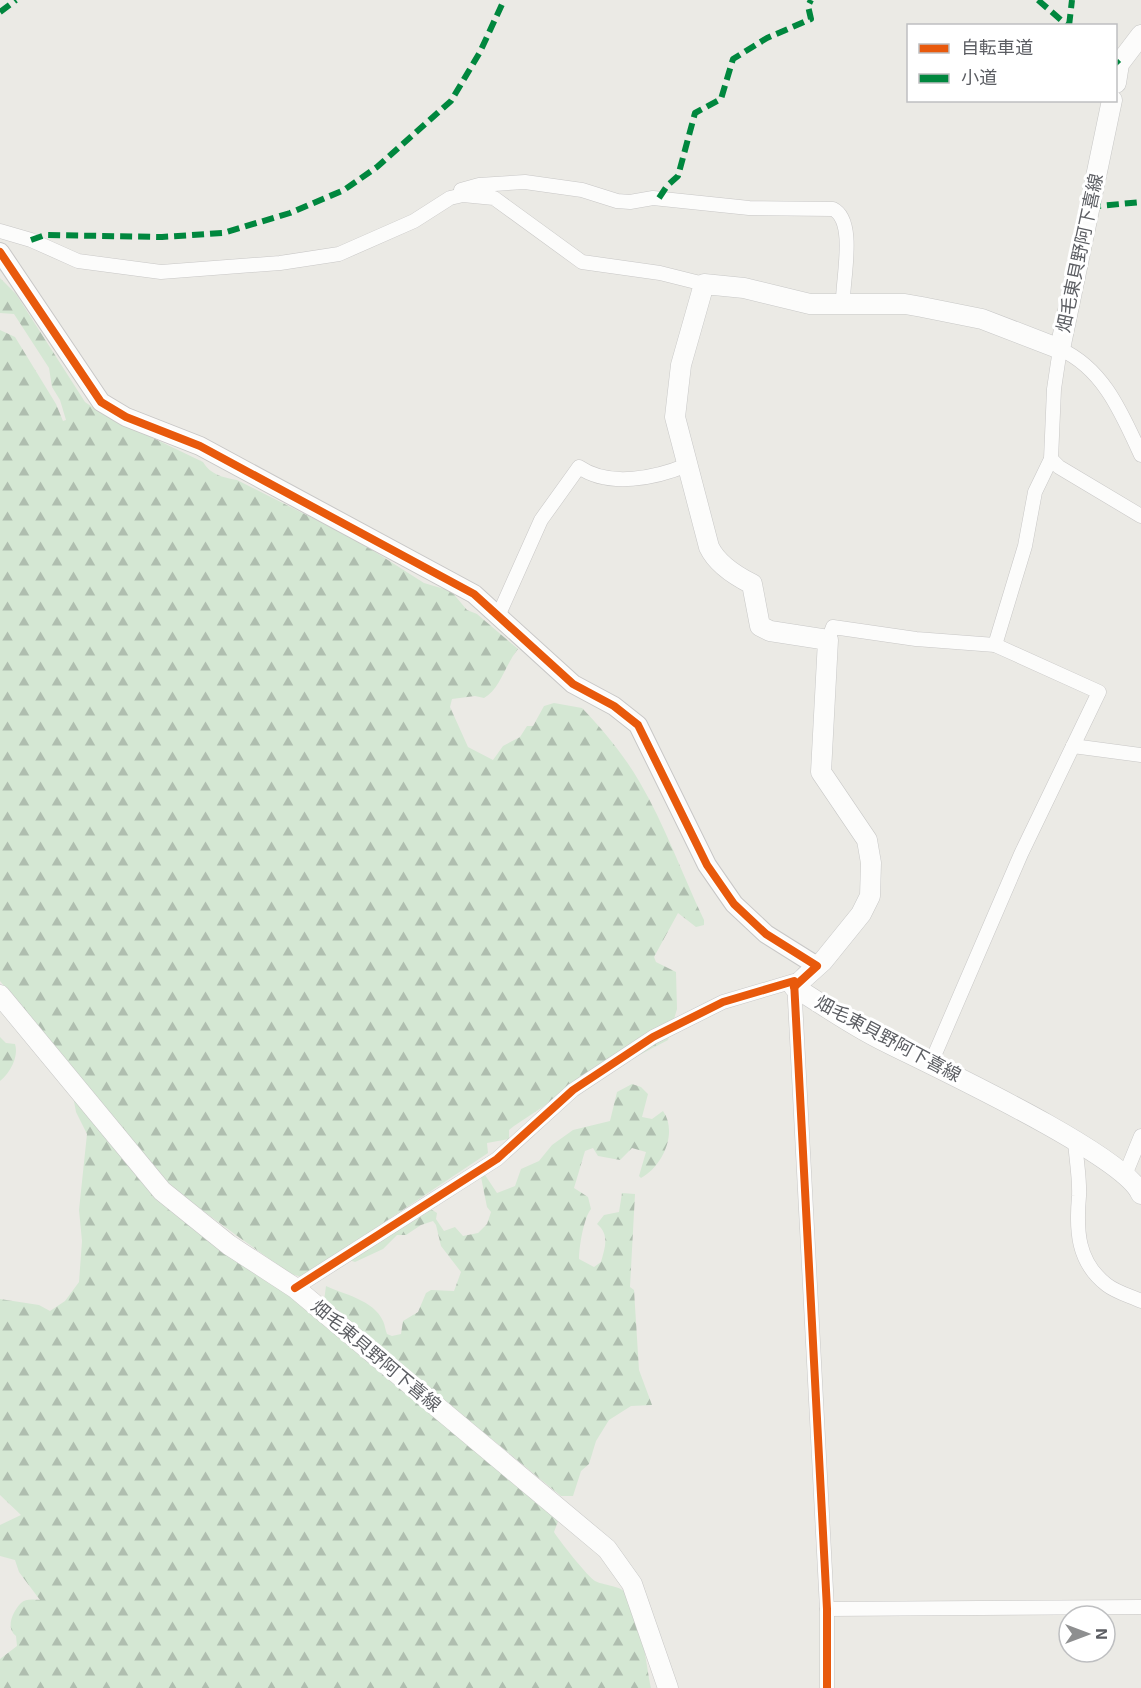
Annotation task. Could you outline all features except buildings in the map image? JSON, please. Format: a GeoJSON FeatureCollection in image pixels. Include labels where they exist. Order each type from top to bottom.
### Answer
{"type":"FeatureCollection","features":[{"type":"Feature","properties":{"kind":"main road"},"geometry":{"type":"LineString","coordinates":[[1117,77],[1119,64],[1141,35]]}},
{"type":"Feature","properties":{"kind":"main road","name":"畑毛東貝野阿下喜線"},"geometry":{"type":"LineString","coordinates":[[705,284],[744,288],[810,304],[905,304],[982,319],[1060,350],[1112,102]]}},
{"type":"Feature","properties":{"kind":"main road"},"geometry":{"type":"LineString","coordinates":[[705,284],[681,365],[676,401],[677,429],[713,557],[752,584],[760,626],[770,631],[828,640]]}},
{"type":"Feature","properties":{"kind":"main road","name":"畑毛東貝野阿下喜線"},"geometry":{"type":"LineString","coordinates":[[828,640],[821,772],[867,840],[871,863],[870,896],[861,914],[823,961],[794,987],[878,1038],[931,1063],[1075,1140],[1125,1175],[1141,1194]]}},
{"type":"Feature","properties":{"kind":"main road","name":"畑毛東貝野阿下喜線"},"geometry":{"type":"LineString","coordinates":[[0,995],[162,1191],[229,1245],[295,1288],[607,1549],[632,1584],[668,1688]]}},
{"type":"Feature","properties":{"kind":"street"},"geometry":{"type":"LineString","coordinates":[[0,231],[31,240],[78,261],[161,272],[280,263],[339,254],[396,230],[466,188],[525,182],[582,190],[617,201],[653,198],[749,208],[833,209],[840,214],[848,246],[843,303]]}},
{"type":"Feature","properties":{"kind":"street"},"geometry":{"type":"LineString","coordinates":[[450,198],[463,195],[494,198],[582,262],[660,273],[705,284]]}},
{"type":"Feature","properties":{"kind":"street"},"geometry":{"type":"LineString","coordinates":[[0,252],[101,402],[126,417],[200,446],[474,594],[573,684],[614,706],[638,725],[707,865],[735,904],[766,934],[817,966],[794,987]]}},
{"type":"Feature","properties":{"kind":"street"},"geometry":{"type":"LineString","coordinates":[[995,645],[1025,546],[1035,492],[1051,459],[1054,389],[1060,350],[1073,355],[1106,387],[1119,407],[1141,455]]}},
{"type":"Feature","properties":{"kind":"street"},"geometry":{"type":"LineString","coordinates":[[1051,459],[1059,467],[1141,516]]}},
{"type":"Feature","properties":{"kind":"street"},"geometry":{"type":"LineString","coordinates":[[498,614],[541,520],[579,467],[598,477],[630,478],[670,472],[687,465]]}},
{"type":"Feature","properties":{"kind":"street"},"geometry":{"type":"LineString","coordinates":[[828,640],[833,627],[916,639],[995,645],[1099,692],[987,929],[931,1063]]}},
{"type":"Feature","properties":{"kind":"street"},"geometry":{"type":"LineString","coordinates":[[1073,746],[1141,755]]}},
{"type":"Feature","properties":{"kind":"street"},"geometry":{"type":"LineString","coordinates":[[295,1288],[497,1159],[573,1090],[653,1038],[723,1002],[794,981],[827,1610],[827,1688]]}},
{"type":"Feature","properties":{"kind":"street"},"geometry":{"type":"LineString","coordinates":[[1125,1175],[1141,1136]]}},
{"type":"Feature","properties":{"kind":"street"},"geometry":{"type":"LineString","coordinates":[[1075,1140],[1079,1196],[1077,1232],[1085,1259],[1107,1286],[1141,1300]]}},
{"type":"Feature","properties":{"kind":"street"},"geometry":{"type":"LineString","coordinates":[[827,1610],[1141,1607]]}},
{"type":"Feature","properties":{"kind":"green space"},"geometry":{"type":"Polygon","coordinates":[[[0,278],[16,294],[85,402],[101,413],[203,462],[217,475],[237,480],[358,541],[424,583],[451,591],[467,610],[477,614],[518,649],[490,694],[484,698],[475,696],[452,699],[450,707],[468,747],[493,760],[503,746],[520,737],[527,726],[533,726],[544,706],[554,703],[582,708],[627,762],[639,781],[665,832],[704,920],[704,925],[696,927],[678,913],[654,957],[656,962],[676,972],[677,1009],[668,1040],[550,1102],[509,1130],[509,1139],[487,1143],[488,1153],[302,1277],[291,1274],[240,1238],[183,1196],[151,1167],[0,981],[0,330],[15,337],[56,404],[63,421],[66,420],[60,400],[52,387],[49,368],[14,314],[0,313],[0,278]]]}},
{"type":"Feature","properties":{"kind":"green space"},"geometry":{"type":"Polygon","coordinates":[[[0,1037],[6,1043],[15,1044],[16,1054],[13,1064],[0,1081],[0,1037]]]}},
{"type":"Feature","properties":{"kind":"green space"},"geometry":{"type":"Polygon","coordinates":[[[632,1084],[641,1087],[648,1094],[642,1117],[652,1119],[663,1111],[667,1119],[668,1138],[662,1157],[649,1173],[641,1178],[639,1176],[646,1152],[632,1148],[620,1160],[598,1156],[593,1148],[585,1151],[574,1188],[588,1197],[591,1209],[584,1225],[579,1259],[594,1267],[601,1262],[605,1242],[604,1232],[597,1224],[604,1215],[619,1212],[622,1193],[635,1194],[630,1287],[634,1290],[639,1370],[652,1405],[631,1406],[609,1420],[596,1441],[589,1464],[581,1471],[573,1496],[561,1496],[324,1301],[326,1286],[373,1308],[383,1321],[387,1334],[392,1336],[401,1334],[403,1321],[418,1312],[426,1293],[431,1290],[454,1291],[461,1272],[441,1246],[436,1225],[433,1221],[421,1225],[406,1235],[397,1235],[383,1249],[355,1262],[349,1260],[429,1208],[437,1213],[436,1219],[444,1231],[455,1227],[463,1236],[478,1233],[487,1224],[491,1212],[487,1207],[481,1177],[485,1175],[497,1193],[515,1186],[521,1169],[539,1161],[552,1145],[573,1130],[610,1121],[617,1092],[632,1084]]]}},
{"type":"Feature","properties":{"kind":"green space"},"geometry":{"type":"Polygon","coordinates":[[[73,1096],[274,1281],[559,1519],[554,1532],[586,1573],[595,1581],[624,1591],[631,1599],[641,1630],[651,1688],[0,1688],[0,1659],[17,1646],[16,1636],[11,1629],[13,1615],[23,1601],[40,1600],[19,1572],[15,1560],[0,1556],[0,1525],[21,1515],[0,1495],[0,1299],[39,1305],[50,1311],[65,1301],[79,1282],[82,1241],[79,1210],[87,1134],[76,1112],[73,1096]]]}},
{"type":"Feature","properties":{"kind":"marked path"},"geometry":{"type":"LineString","coordinates":[[0,12],[16,0]]}},
{"type":"Feature","properties":{"kind":"marked path"},"geometry":{"type":"LineString","coordinates":[[31,240],[45,235],[162,237],[223,233],[290,213],[344,190],[377,167],[451,101],[480,52],[504,0]]}},
{"type":"Feature","properties":{"kind":"marked path"},"geometry":{"type":"LineString","coordinates":[[659,198],[678,176],[695,113],[721,99],[733,59],[767,38],[811,19],[808,6],[811,0]]}},
{"type":"Feature","properties":{"kind":"marked path"},"geometry":{"type":"LineString","coordinates":[[1038,0],[1066,24]]}},
{"type":"Feature","properties":{"kind":"marked path"},"geometry":{"type":"LineString","coordinates":[[1069,24],[1072,0]]}},
{"type":"Feature","properties":{"kind":"marked path"},"geometry":{"type":"LineString","coordinates":[[1089,207],[1141,202]]}},
{"type":"Feature","properties":{"kind":"cycle path"},"geometry":{"type":"LineString","coordinates":[[0,252],[101,402],[126,417],[200,446],[474,594],[573,684],[614,706],[638,725],[707,865],[734,904],[766,934],[817,966],[794,987]]}},
{"type":"Feature","properties":{"kind":"cycle path"},"geometry":{"type":"LineString","coordinates":[[295,1288],[497,1159],[573,1090],[653,1037],[723,1002],[794,981],[827,1609],[827,1688]]}}]}
